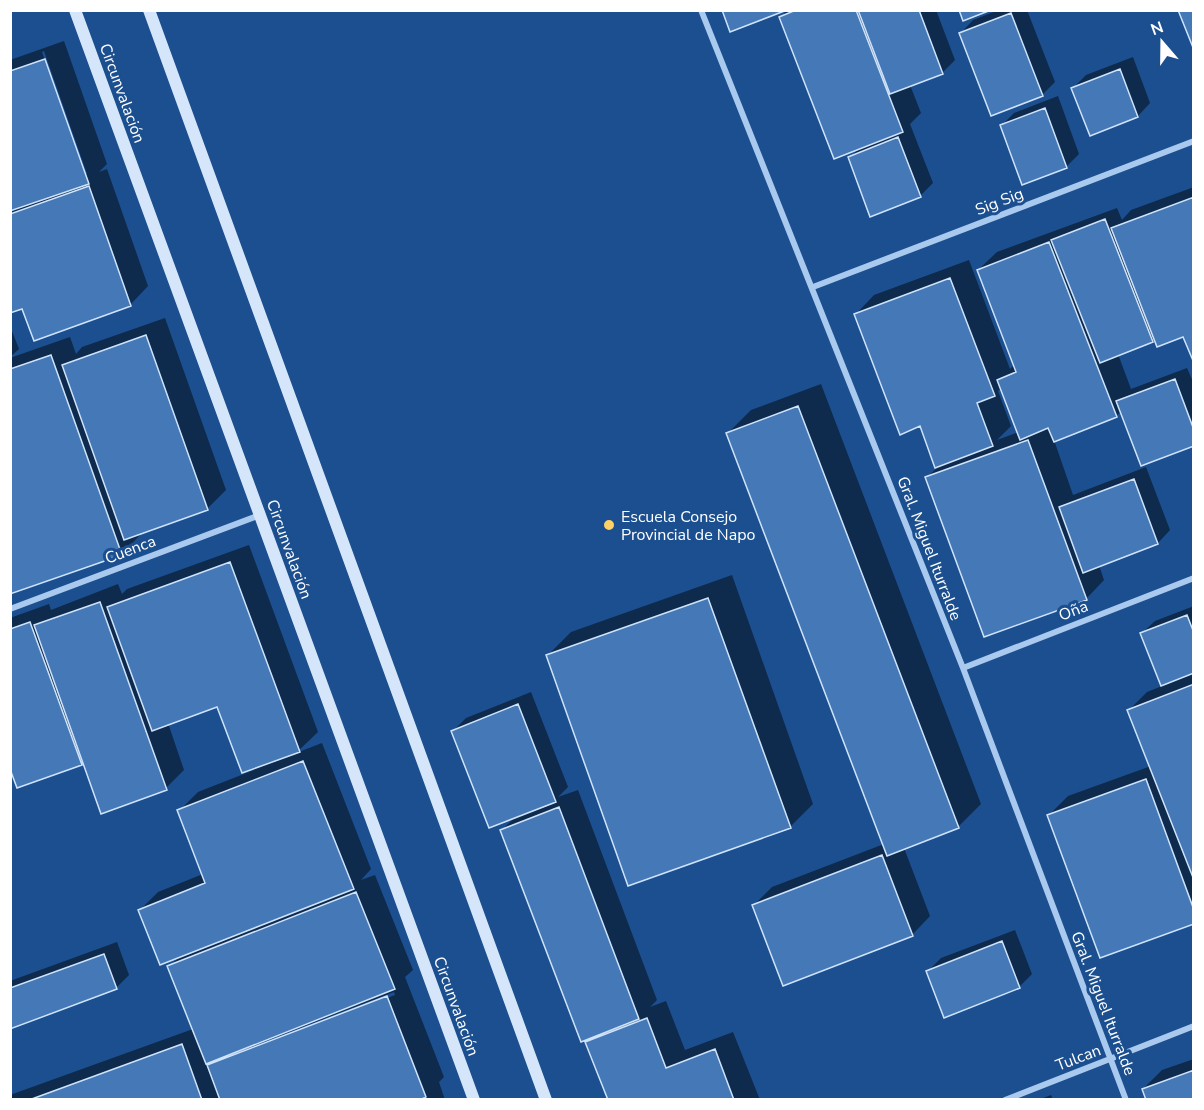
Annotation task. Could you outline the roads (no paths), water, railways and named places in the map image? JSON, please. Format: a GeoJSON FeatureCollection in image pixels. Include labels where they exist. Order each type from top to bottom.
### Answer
{"type":"FeatureCollection","features":[{"type":"Feature","properties":{"kind":"main road","name":"Circunvalación"},"geometry":{"type":"LineString","coordinates":[[75,10],[474,1100]]}},
{"type":"Feature","properties":{"kind":"main road"},"geometry":{"type":"LineString","coordinates":[[149,10],[546,1100]]}},
{"type":"Feature","properties":{"kind":"street","name":"Gral. Miguel Iturralde"},"geometry":{"type":"LineString","coordinates":[[701,10],[963,668],[1126,1100]]}},
{"type":"Feature","properties":{"kind":"street","name":"Sig Sig"},"geometry":{"type":"LineString","coordinates":[[813,287],[1194,141]]}},
{"type":"Feature","properties":{"kind":"street","name":"Cuenca"},"geometry":{"type":"LineString","coordinates":[[10,609],[260,515]]}},
{"type":"Feature","properties":{"kind":"street","name":"Oña"},"geometry":{"type":"LineString","coordinates":[[963,668],[1194,578]]}},
{"type":"Feature","properties":{"kind":"street","name":"Tulcan"},"geometry":{"type":"LineString","coordinates":[[1005,1100],[1194,1026]]}},
{"type":"Feature","properties":{"kind":"place","name":"Escuela Consejo Provincial de Napo"},"geometry":{"type":"Point","coordinates":[609,525]}}]}
